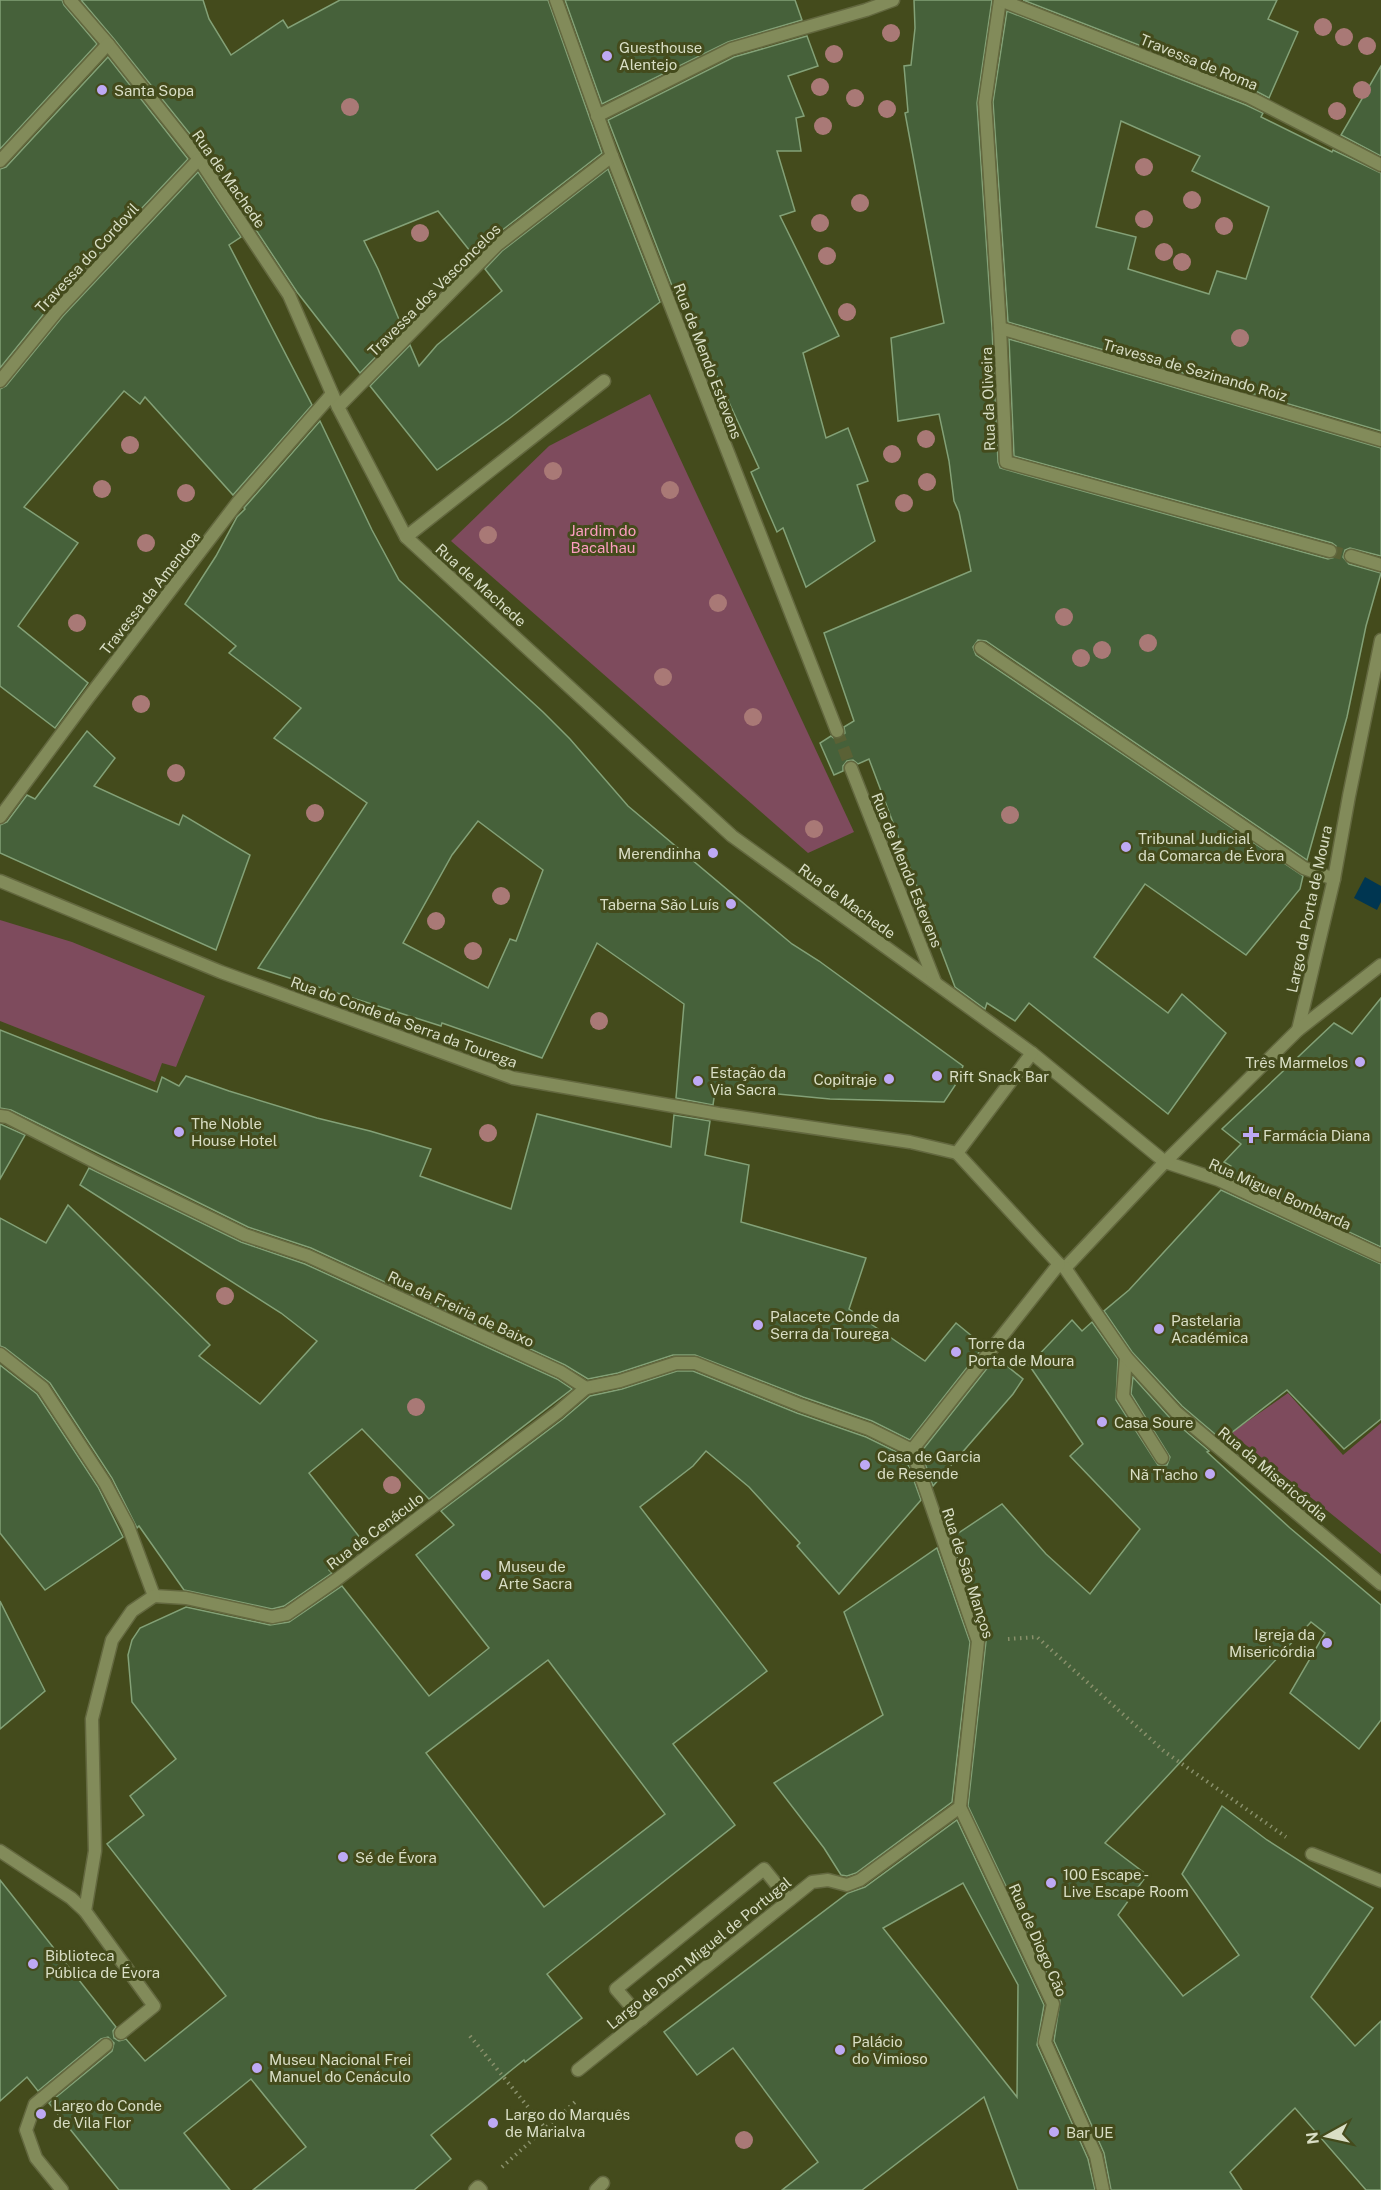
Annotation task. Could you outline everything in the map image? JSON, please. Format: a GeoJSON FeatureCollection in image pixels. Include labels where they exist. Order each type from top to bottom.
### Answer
{"type":"FeatureCollection","features":[{"type":"Feature","properties":{"kind":"street","name":"Rua de Machede"},"geometry":{"type":"LineString","coordinates":[[70,0],[199,159],[289,295],[338,407],[406,537],[732,836],[1032,1053]]}},
{"type":"Feature","properties":{"kind":"street","name":"Rua de Mendo Estevens"},"geometry":{"type":"LineString","coordinates":[[556,0],[612,156],[837,731]]}},
{"type":"Feature","properties":{"kind":"street"},"geometry":{"type":"LineString","coordinates":[[597,116],[731,49],[893,0]]}},
{"type":"Feature","properties":{"kind":"street","name":"Travessa de Roma"},"geometry":{"type":"LineString","coordinates":[[1000,0],[1249,97],[1381,165]]}},
{"type":"Feature","properties":{"kind":"street","name":"Rua da Oliveira"},"geometry":{"type":"LineString","coordinates":[[1000,0],[985,102],[1000,328],[1006,462],[1330,550]]}},
{"type":"Feature","properties":{"kind":"street"},"geometry":{"type":"LineString","coordinates":[[0,161],[108,44]]}},
{"type":"Feature","properties":{"kind":"street","name":"Travessa dos Vasconcelos"},"geometry":{"type":"LineString","coordinates":[[338,407],[497,245],[612,156]]}},
{"type":"Feature","properties":{"kind":"street","name":"Travessa do Cordovil"},"geometry":{"type":"LineString","coordinates":[[0,381],[57,311],[199,159]]}},
{"type":"Feature","properties":{"kind":"street","name":"Travessa de Sezinando Roiz"},"geometry":{"type":"LineString","coordinates":[[1000,328],[1381,440]]}},
{"type":"Feature","properties":{"kind":"street"},"geometry":{"type":"LineString","coordinates":[[406,537],[604,381]]}},
{"type":"Feature","properties":{"kind":"street","name":"Travessa da Amendoa"},"geometry":{"type":"LineString","coordinates":[[0,817],[238,502],[332,394]]}},
{"type":"Feature","properties":{"kind":"street"},"geometry":{"type":"LineString","coordinates":[[1351,556],[1381,565]]}},
{"type":"Feature","properties":{"kind":"street","name":"Largo da Porta de Moura"},"geometry":{"type":"LineString","coordinates":[[1298,1030],[1334,879],[1381,640]]}},
{"type":"Feature","properties":{"kind":"street"},"geometry":{"type":"LineString","coordinates":[[981,648],[1304,868],[1334,879]]}},
{"type":"Feature","properties":{"kind":"street","name":"Rua de Mendo Estevens"},"geometry":{"type":"LineString","coordinates":[[850,768],[936,983]]}},
{"type":"Feature","properties":{"kind":"street","name":"Rua do Conde da Serra da Tourega"},"geometry":{"type":"LineString","coordinates":[[0,881],[220,972],[513,1078],[719,1114],[909,1142],[957,1153]]}},
{"type":"Feature","properties":{"kind":"street"},"geometry":{"type":"LineString","coordinates":[[586,1388],[620,1381],[676,1363],[695,1363],[869,1430],[912,1450],[1062,1266],[1298,1030],[1381,965]]}},
{"type":"Feature","properties":{"kind":"street"},"geometry":{"type":"LineString","coordinates":[[1062,1266],[957,1153],[1032,1053],[1166,1162]]}},
{"type":"Feature","properties":{"kind":"street","name":"Rua da Freiria de Baixo"},"geometry":{"type":"LineString","coordinates":[[4,1117],[245,1235],[308,1256],[561,1372],[586,1388]]}},
{"type":"Feature","properties":{"kind":"street","name":"Rua Miguel Bombarda"},"geometry":{"type":"LineString","coordinates":[[1166,1162],[1219,1180],[1381,1256]]}},
{"type":"Feature","properties":{"kind":"street","name":"Rua da Misericórdia"},"geometry":{"type":"LineString","coordinates":[[1062,1266],[1126,1357],[1176,1412],[1381,1584]]}},
{"type":"Feature","properties":{"kind":"street"},"geometry":{"type":"LineString","coordinates":[[0,1354],[43,1388],[105,1483],[128,1526],[154,1596],[132,1611],[112,1640],[92,1719],[95,1851],[85,1911]]}},
{"type":"Feature","properties":{"kind":"street"},"geometry":{"type":"LineString","coordinates":[[1126,1357],[1123,1396],[1162,1458]]}},
{"type":"Feature","properties":{"kind":"street","name":"Rua de Cenáculo"},"geometry":{"type":"LineString","coordinates":[[154,1596],[186,1598],[272,1617],[287,1614],[558,1412],[586,1388]]}},
{"type":"Feature","properties":{"kind":"street","name":"Rua de São Manços"},"geometry":{"type":"LineString","coordinates":[[912,1450],[978,1641],[960,1807]]}},
{"type":"Feature","properties":{"kind":"street","name":"Largo de Dom Miguel de Portugal"},"geometry":{"type":"LineString","coordinates":[[578,2070],[812,1882],[828,1880],[847,1885],[860,1880],[960,1807]]}},
{"type":"Feature","properties":{"kind":"street","name":"Rua de Diogo Cão"},"geometry":{"type":"LineString","coordinates":[[960,1807],[1053,2004],[1045,2042],[1096,2156],[1103,2190]]}},
{"type":"Feature","properties":{"kind":"street"},"geometry":{"type":"LineString","coordinates":[[0,1851],[71,1898],[85,1911],[154,2006],[121,2033]]}},
{"type":"Feature","properties":{"kind":"street"},"geometry":{"type":"LineString","coordinates":[[1312,1854],[1381,1881]]}},
{"type":"Feature","properties":{"kind":"street"},"geometry":{"type":"LineString","coordinates":[[642,2019],[616,1989],[764,1869],[789,1900]]}},
{"type":"Feature","properties":{"kind":"street"},"geometry":{"type":"LineString","coordinates":[[62,2190],[36,2158],[26,2130],[35,2104],[106,2045]]}},
{"type":"Feature","properties":{"kind":"path"},"geometry":{"type":"LineString","coordinates":[[978,1641],[1037,1636],[1165,1752],[1312,1854]]}},
{"type":"Feature","properties":{"kind":"path"},"geometry":{"type":"LineString","coordinates":[[470,2036],[546,2129]]}},
{"type":"Feature","properties":{"kind":"path"},"geometry":{"type":"LineString","coordinates":[[478,2189],[570,2107]]}},
{"type":"Feature","properties":{"kind":"green space","name":"Jardim do Bacalhau"},"geometry":{"type":"Polygon","coordinates":[[[650,394],[854,832],[808,853],[451,541],[549,446],[650,394]]]}},
{"type":"Feature","properties":{"kind":"green space"},"geometry":{"type":"Polygon","coordinates":[[[0,920],[72,942],[205,996],[176,1067],[162,1063],[155,1082],[0,1021],[0,920]]]}},
{"type":"Feature","properties":{"kind":"green space"},"geometry":{"type":"Polygon","coordinates":[[[1288,1393],[1343,1455],[1381,1423],[1381,1554],[1231,1433],[1288,1393]]]}},
{"type":"Feature","properties":{"kind":"water"},"geometry":{"type":"Polygon","coordinates":[[[1365,877],[1381,886],[1381,902],[1377,910],[1354,898],[1365,877]]]}},
{"type":"Feature","properties":{"kind":"building"},"geometry":{"type":"Polygon","coordinates":[[[0,0],[62,0],[97,44],[0,149],[0,0]]]}},
{"type":"Feature","properties":{"kind":"building"},"geometry":{"type":"Polygon","coordinates":[[[81,0],[203,0],[209,19],[231,55],[283,20],[288,28],[340,0],[548,0],[602,153],[492,238],[474,256],[438,211],[364,241],[403,329],[360,373],[297,292],[206,154],[81,0]]]}},
{"type":"Feature","properties":{"kind":"building"},"geometry":{"type":"Polygon","coordinates":[[[565,0],[795,0],[802,20],[728,42],[602,104],[565,0]]]}},
{"type":"Feature","properties":{"kind":"building"},"geometry":{"type":"Polygon","coordinates":[[[914,0],[992,0],[977,103],[1000,468],[1328,559],[1335,557],[1338,553],[1336,546],[1332,543],[1014,456],[1009,339],[1381,448],[1381,556],[1350,548],[1345,550],[1343,557],[1349,564],[1381,573],[1366,626],[1347,717],[1307,860],[986,641],[978,640],[973,647],[976,655],[1303,876],[1300,889],[1246,955],[1145,884],[1094,957],[1168,1013],[1182,994],[1226,1033],[1168,1114],[1029,1003],[1015,1021],[987,1003],[985,1009],[955,987],[869,759],[858,764],[853,760],[847,761],[843,766],[843,771],[834,775],[820,743],[831,736],[835,739],[841,738],[845,733],[844,727],[854,721],[824,633],[971,571],[959,512],[954,501],[949,461],[939,414],[898,421],[891,338],[944,323],[905,113],[908,112],[904,66],[911,65],[915,28],[914,0]]]}},
{"type":"Feature","properties":{"kind":"building"},"geometry":{"type":"Polygon","coordinates":[[[1023,0],[1277,0],[1268,19],[1298,32],[1269,98],[1252,89],[1023,0]]]}},
{"type":"Feature","properties":{"kind":"building"},"geometry":{"type":"Polygon","coordinates":[[[1007,11],[1246,105],[1263,113],[1261,117],[1381,173],[1381,431],[1008,322],[993,102],[1007,11]],[[1121,121],[1096,227],[1136,237],[1128,269],[1209,294],[1217,271],[1246,279],[1269,207],[1192,171],[1200,156],[1121,121]]]}},
{"type":"Feature","properties":{"kind":"building"},"geometry":{"type":"Polygon","coordinates":[[[807,36],[818,66],[788,76],[804,116],[796,118],[801,151],[777,151],[795,211],[780,216],[839,336],[803,353],[826,438],[848,428],[868,481],[857,485],[875,541],[806,587],[783,528],[777,532],[751,472],[759,468],[677,289],[674,291],[608,120],[734,57],[807,36]]]}},
{"type":"Feature","properties":{"kind":"building"},"geometry":{"type":"Polygon","coordinates":[[[108,57],[188,159],[51,305],[0,368],[0,169],[6,167],[108,57]]]}},
{"type":"Feature","properties":{"kind":"building"},"geometry":{"type":"Polygon","coordinates":[[[1381,66],[1381,156],[1341,135],[1381,66]]]}},
{"type":"Feature","properties":{"kind":"building"},"geometry":{"type":"Polygon","coordinates":[[[608,169],[660,302],[510,418],[437,470],[370,386],[410,345],[419,366],[437,345],[502,291],[485,269],[502,251],[608,169]]]}},
{"type":"Feature","properties":{"kind":"building"},"geometry":{"type":"Polygon","coordinates":[[[198,172],[241,237],[229,245],[312,405],[233,495],[145,397],[140,404],[124,391],[24,507],[78,543],[18,626],[88,683],[55,728],[0,686],[0,389],[6,386],[63,316],[198,172]]]}},
{"type":"Feature","properties":{"kind":"building"},"geometry":{"type":"Polygon","coordinates":[[[320,421],[372,530],[399,580],[543,712],[570,739],[628,806],[792,944],[819,961],[963,1066],[956,1084],[944,1102],[830,1099],[757,1092],[715,1091],[713,1105],[676,1098],[684,1004],[597,943],[542,1058],[442,1023],[441,1026],[258,968],[367,803],[274,738],[301,708],[229,653],[236,646],[185,604],[244,508],[320,421]],[[478,821],[452,855],[403,943],[488,988],[510,939],[516,941],[543,870],[478,821]]]}},
{"type":"Feature","properties":{"kind":"building"},"geometry":{"type":"Polygon","coordinates":[[[87,731],[115,758],[94,786],[179,825],[183,815],[250,855],[216,950],[0,853],[0,825],[7,822],[27,795],[35,799],[87,731]]]}},
{"type":"Feature","properties":{"kind":"building"},"geometry":{"type":"Polygon","coordinates":[[[1381,998],[1381,1247],[1228,1175],[1231,1166],[1224,1162],[1241,1144],[1222,1129],[1334,1023],[1352,1034],[1381,998]]]}},
{"type":"Feature","properties":{"kind":"building"},"geometry":{"type":"Polygon","coordinates":[[[0,1030],[157,1092],[162,1077],[179,1086],[186,1076],[317,1118],[431,1149],[420,1176],[511,1209],[537,1114],[671,1147],[674,1115],[710,1121],[705,1155],[749,1165],[741,1222],[866,1258],[849,1309],[925,1361],[956,1323],[984,1346],[910,1440],[872,1421],[695,1355],[673,1355],[618,1373],[588,1379],[565,1365],[311,1248],[248,1227],[11,1110],[0,1108],[0,1030]]]}},
{"type":"Feature","properties":{"kind":"building"},"geometry":{"type":"Polygon","coordinates":[[[0,1124],[25,1135],[0,1179],[0,1124]]]}},
{"type":"Feature","properties":{"kind":"building"},"geometry":{"type":"Polygon","coordinates":[[[89,1168],[241,1242],[305,1264],[557,1379],[572,1389],[429,1499],[362,1429],[309,1473],[365,1544],[329,1570],[332,1573],[284,1606],[272,1609],[184,1590],[139,1526],[137,1528],[112,1478],[50,1383],[0,1346],[0,1218],[46,1243],[68,1205],[210,1345],[199,1356],[260,1404],[317,1341],[281,1313],[80,1185],[89,1168]]]}},
{"type":"Feature","properties":{"kind":"building"},"geometry":{"type":"Polygon","coordinates":[[[1221,1190],[1381,1264],[1381,1419],[1344,1449],[1287,1390],[1222,1440],[1182,1406],[1132,1352],[1104,1311],[1129,1290],[1221,1190]]]}},
{"type":"Feature","properties":{"kind":"building"},"geometry":{"type":"Polygon","coordinates":[[[1072,1320],[1082,1331],[1092,1322],[1118,1359],[1116,1400],[1158,1465],[1167,1465],[1170,1457],[1131,1394],[1133,1377],[1170,1418],[1209,1451],[1207,1452],[1290,1528],[1381,1605],[1381,1720],[1359,1749],[1290,1693],[1325,1633],[1311,1622],[1105,1843],[1147,1875],[1118,1915],[1183,1996],[1239,1955],[1182,1874],[1222,1806],[1267,1840],[1373,1908],[1311,1997],[1355,2046],[1381,2021],[1381,2190],[1366,2190],[1295,2108],[1230,2172],[1242,2190],[1111,2190],[1104,2153],[1054,2041],[1060,2000],[968,1806],[986,1641],[951,1538],[1002,1504],[1046,1554],[1090,1594],[1140,1529],[1070,1456],[1083,1444],[1029,1365],[1072,1320]]]}},
{"type":"Feature","properties":{"kind":"building"},"geometry":{"type":"Polygon","coordinates":[[[996,1357],[1023,1379],[1013,1394],[933,1486],[921,1452],[996,1357]]]}},
{"type":"Feature","properties":{"kind":"building"},"geometry":{"type":"Polygon","coordinates":[[[0,1365],[37,1394],[98,1487],[123,1537],[45,1590],[0,1533],[0,1365]]]}},
{"type":"Feature","properties":{"kind":"building"},"geometry":{"type":"Polygon","coordinates":[[[677,1371],[693,1371],[797,1413],[866,1437],[905,1456],[921,1500],[839,1594],[797,1546],[800,1543],[749,1487],[706,1451],[693,1466],[640,1507],[767,1671],[673,1744],[735,1825],[547,1974],[582,2018],[525,2062],[524,2060],[431,2135],[451,2159],[414,2190],[253,2190],[306,2147],[251,2079],[184,2133],[230,2190],[119,2190],[49,2103],[112,2051],[114,2043],[108,2037],[101,2039],[38,2091],[27,2077],[0,2101],[0,1880],[116,2027],[113,2031],[114,2038],[119,2041],[126,2039],[145,2061],[226,1996],[107,1844],[144,1815],[130,1796],[176,1759],[132,1702],[128,1655],[132,1640],[140,1628],[186,1607],[270,1625],[289,1622],[342,1586],[429,1696],[489,1648],[416,1555],[454,1525],[441,1511],[590,1396],[622,1389],[677,1371]],[[548,1660],[426,1753],[544,1907],[665,1814],[548,1660]]]}},
{"type":"Feature","properties":{"kind":"building"},"geometry":{"type":"Polygon","coordinates":[[[937,1548],[970,1642],[952,1802],[856,1873],[841,1875],[824,1848],[774,1783],[883,1715],[844,1612],[937,1548]]]}},
{"type":"Feature","properties":{"kind":"building"},"geometry":{"type":"Polygon","coordinates":[[[0,1601],[45,1691],[0,1729],[0,1601]]]}},
{"type":"Feature","properties":{"kind":"building","name":"Palácio do Vimioso"},"geometry":{"type":"Polygon","coordinates":[[[957,1820],[1044,2005],[1037,2045],[1088,2159],[1095,2190],[1018,2190],[984,2097],[862,2190],[782,2190],[818,2162],[733,2048],[697,2075],[664,2032],[848,1893],[865,1887],[957,1820]],[[963,1883],[883,1928],[1017,2097],[1018,1985],[963,1883]]]}},
{"type":"Feature","properties":{"kind":"tunnel"},"geometry":{"type":"LineString","coordinates":[[1330,551],[1351,556]]}},
{"type":"Feature","properties":{"kind":"tunnel"},"geometry":{"type":"LineString","coordinates":[[837,731],[851,768]]}},
{"type":"Feature","properties":{"kind":"place","name":"Guesthouse Alentejo"},"geometry":{"type":"Point","coordinates":[607,56]}},
{"type":"Feature","properties":{"kind":"place","name":"Santa Sopa"},"geometry":{"type":"Point","coordinates":[102,90]}},
{"type":"Feature","properties":{"kind":"place","name":"Tribunal Judicial da Comarca de Évora"},"geometry":{"type":"Point","coordinates":[1126,847]}},
{"type":"Feature","properties":{"kind":"place","name":"Merendinha"},"geometry":{"type":"Point","coordinates":[713,853]}},
{"type":"Feature","properties":{"kind":"place","name":"Taberna São Luís"},"geometry":{"type":"Point","coordinates":[731,904]}},
{"type":"Feature","properties":{"kind":"place","name":"Três Marmelos"},"geometry":{"type":"Point","coordinates":[1360,1062]}},
{"type":"Feature","properties":{"kind":"place","name":"Rift Snack Bar"},"geometry":{"type":"Point","coordinates":[937,1076]}},
{"type":"Feature","properties":{"kind":"place","name":"Copitraje"},"geometry":{"type":"Point","coordinates":[889,1079]}},
{"type":"Feature","properties":{"kind":"place","name":"Estação da Via Sacra"},"geometry":{"type":"Point","coordinates":[698,1081]}},
{"type":"Feature","properties":{"kind":"place","name":"The Noble House Hotel"},"geometry":{"type":"Point","coordinates":[179,1132]}},
{"type":"Feature","properties":{"kind":"place","name":"Farmácia Diana"},"geometry":{"type":"Point","coordinates":[1251,1135]}},
{"type":"Feature","properties":{"kind":"place","name":"Palacete Conde da Serra da Tourega"},"geometry":{"type":"Point","coordinates":[758,1325]}},
{"type":"Feature","properties":{"kind":"place","name":"Pastelaria Académica"},"geometry":{"type":"Point","coordinates":[1159,1329]}},
{"type":"Feature","properties":{"kind":"place","name":"Torre da Porta de Moura"},"geometry":{"type":"Point","coordinates":[956,1352]}},
{"type":"Feature","properties":{"kind":"place","name":"Casa Soure"},"geometry":{"type":"Point","coordinates":[1102,1422]}},
{"type":"Feature","properties":{"kind":"place","name":"Casa de Garcia de Resende"},"geometry":{"type":"Point","coordinates":[865,1465]}},
{"type":"Feature","properties":{"kind":"place","name":"Nã T'acho"},"geometry":{"type":"Point","coordinates":[1210,1474]}},
{"type":"Feature","properties":{"kind":"place","name":"Museu de Arte Sacra"},"geometry":{"type":"Point","coordinates":[486,1575]}},
{"type":"Feature","properties":{"kind":"place","name":"Igreja da Misericórdia"},"geometry":{"type":"Point","coordinates":[1327,1643]}},
{"type":"Feature","properties":{"kind":"place","name":"Sé de Évora"},"geometry":{"type":"Point","coordinates":[343,1857]}},
{"type":"Feature","properties":{"kind":"place","name":"100 Escape - Live Escape Room"},"geometry":{"type":"Point","coordinates":[1051,1883]}},
{"type":"Feature","properties":{"kind":"place","name":"Biblioteca Pública de Évora"},"geometry":{"type":"Point","coordinates":[33,1964]}},
{"type":"Feature","properties":{"kind":"place","name":"Palácio do Vimioso"},"geometry":{"type":"Point","coordinates":[840,2050]}},
{"type":"Feature","properties":{"kind":"place","name":"Museu Nacional Frei Manuel do Cenáculo"},"geometry":{"type":"Point","coordinates":[257,2068]}},
{"type":"Feature","properties":{"kind":"place","name":"Largo do Conde de Vila Flor"},"geometry":{"type":"Point","coordinates":[41,2114]}},
{"type":"Feature","properties":{"kind":"place","name":"Largo do Marquês de Marialva"},"geometry":{"type":"Point","coordinates":[493,2123]}},
{"type":"Feature","properties":{"kind":"place","name":"Bar UE"},"geometry":{"type":"Point","coordinates":[1054,2132]}}]}
